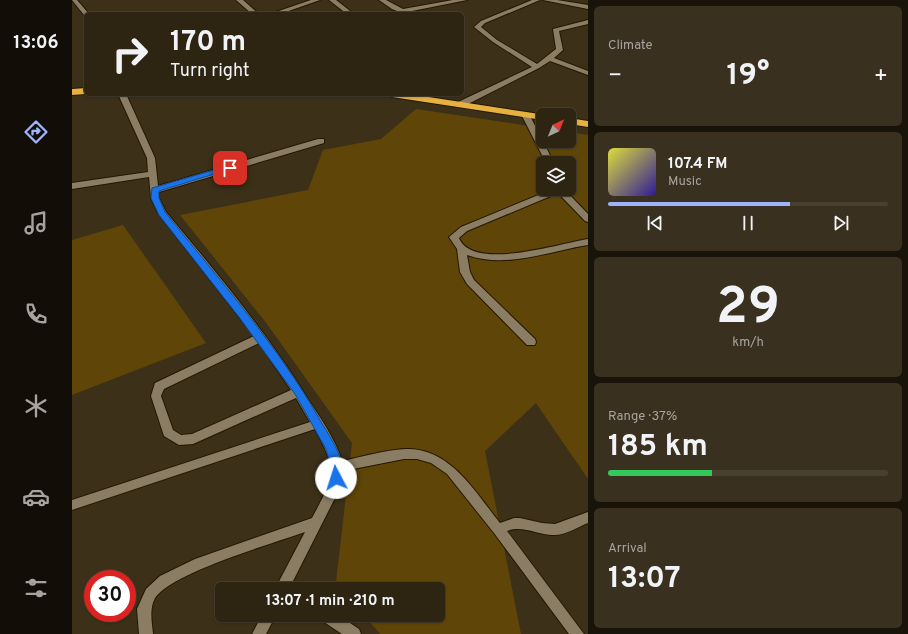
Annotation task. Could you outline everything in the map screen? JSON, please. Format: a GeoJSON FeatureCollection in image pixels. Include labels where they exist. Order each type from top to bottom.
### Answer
{"type":"FeatureCollection","features":[{"type":"Feature","properties":{"kind":"highway"},"geometry":{"type":"LineString","coordinates":[[72,92],[84,91]]}},
{"type":"Feature","properties":{"kind":"highway"},"geometry":{"type":"LineString","coordinates":[[406,96],[536,116]]}},
{"type":"Feature","properties":{"kind":"highway"},"geometry":{"type":"LineString","coordinates":[[576,122],[588,124]]}},
{"type":"Feature","properties":{"kind":"street"},"geometry":{"type":"LineString","coordinates":[[74,0],[84,12]]}},
{"type":"Feature","properties":{"kind":"street"},"geometry":{"type":"LineString","coordinates":[[239,0],[254,12]]}},
{"type":"Feature","properties":{"kind":"street"},"geometry":{"type":"LineString","coordinates":[[278,12],[317,0]]}},
{"type":"Feature","properties":{"kind":"street"},"geometry":{"type":"LineString","coordinates":[[332,0],[348,12]]}},
{"type":"Feature","properties":{"kind":"street"},"geometry":{"type":"LineString","coordinates":[[382,0],[394,8],[402,11],[464,0]]}},
{"type":"Feature","properties":{"kind":"street"},"geometry":{"type":"LineString","coordinates":[[537,0],[482,22],[477,27],[495,41],[537,68]]}},
{"type":"Feature","properties":{"kind":"street"},"geometry":{"type":"LineString","coordinates":[[546,0],[588,7]]}},
{"type":"Feature","properties":{"kind":"street"},"geometry":{"type":"LineString","coordinates":[[461,104],[537,68],[551,59],[560,50],[555,30],[588,22]]}},
{"type":"Feature","properties":{"kind":"street"},"geometry":{"type":"LineString","coordinates":[[551,59],[588,73]]}},
{"type":"Feature","properties":{"kind":"street"},"geometry":{"type":"LineString","coordinates":[[123,96],[151,158],[155,198],[162,213],[260,338],[298,392],[331,448],[337,467],[336,478],[331,494],[287,582]]}},
{"type":"Feature","properties":{"kind":"street"},"geometry":{"type":"LineString","coordinates":[[525,114],[546,156]]}},
{"type":"Feature","properties":{"kind":"street"},"geometry":{"type":"LineString","coordinates":[[155,190],[321,141]]}},
{"type":"Feature","properties":{"kind":"street"},"geometry":{"type":"LineString","coordinates":[[72,186],[153,174]]}},
{"type":"Feature","properties":{"kind":"street"},"geometry":{"type":"LineString","coordinates":[[544,196],[458,233],[454,237],[455,243],[462,249],[485,257],[494,258],[588,242]]}},
{"type":"Feature","properties":{"kind":"street"},"geometry":{"type":"LineString","coordinates":[[567,196],[588,219]]}},
{"type":"Feature","properties":{"kind":"street"},"geometry":{"type":"LineString","coordinates":[[462,249],[465,272],[470,282],[531,342]]}},
{"type":"Feature","properties":{"kind":"street"},"geometry":{"type":"LineString","coordinates":[[260,338],[159,386],[156,396],[168,434],[179,440],[193,438],[298,392]]}},
{"type":"Feature","properties":{"kind":"street"},"geometry":{"type":"LineString","coordinates":[[72,505],[317,424]]}},
{"type":"Feature","properties":{"kind":"street"},"geometry":{"type":"LineString","coordinates":[[337,467],[404,454],[417,454],[435,459],[451,470],[498,529],[577,634]]}},
{"type":"Feature","properties":{"kind":"street"},"geometry":{"type":"LineString","coordinates":[[498,529],[520,522],[542,529],[555,530],[588,517]]}},
{"type":"Feature","properties":{"kind":"street"},"geometry":{"type":"LineString","coordinates":[[146,634],[144,609],[151,593],[165,580],[195,566],[317,522]]}},
{"type":"Feature","properties":{"kind":"street"},"geometry":{"type":"LineString","coordinates":[[259,634],[265,622]]}},
{"type":"Feature","properties":{"kind":"street"},"geometry":{"type":"LineString","coordinates":[[336,622],[354,634]]}},
{"type":"Feature","properties":{"kind":"shaded area"},"geometry":{"type":"Polygon","coordinates":[[[416,109],[536,127],[536,148],[576,148],[576,133],[588,135],[588,479],[536,403],[485,451],[521,634],[380,634],[370,622],[445,622],[445,582],[336,582],[352,443],[267,324],[180,215],[308,190],[323,150],[381,139],[416,109]]]}},
{"type":"Feature","properties":{"kind":"shaded area"},"geometry":{"type":"Polygon","coordinates":[[[123,225],[206,343],[72,395],[72,240],[123,225]]]}},
{"type":"Feature","properties":{"kind":"route"},"geometry":{"type":"LineString","coordinates":[[230,168],[155,190],[155,198],[162,213],[242,314],[298,392],[331,448],[337,467],[336,478]]}}]}
